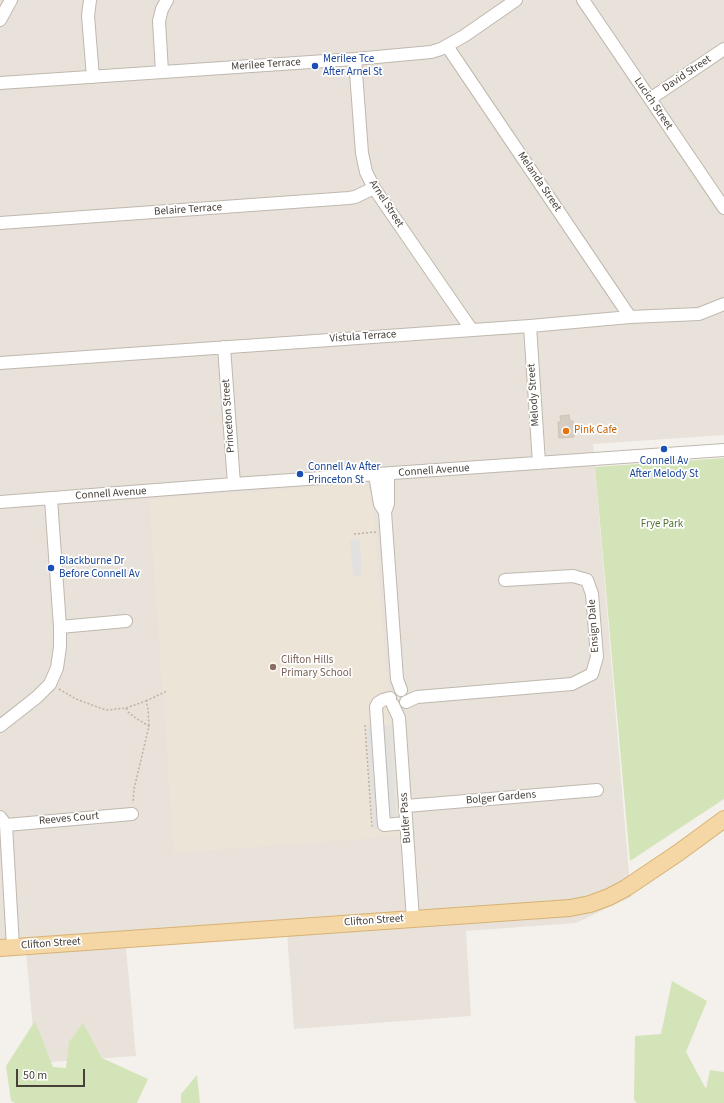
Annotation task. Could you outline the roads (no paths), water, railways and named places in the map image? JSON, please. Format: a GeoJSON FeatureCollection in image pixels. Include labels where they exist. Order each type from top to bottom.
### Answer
{"type":"FeatureCollection","features":[{"type":"Feature","properties":{"kind":"main road","name":"Clifton Street"},"geometry":{"type":"LineString","coordinates":[[6,947],[570,908],[590,904],[609,897],[626,888],[724,820]]}},
{"type":"Feature","properties":{"kind":"street"},"geometry":{"type":"LineString","coordinates":[[90,0],[88,16],[93,77]]}},
{"type":"Feature","properties":{"kind":"street"},"geometry":{"type":"LineString","coordinates":[[162,72],[159,21],[162,9],[167,0]]}},
{"type":"Feature","properties":{"kind":"street","name":"Merilee Terrace"},"geometry":{"type":"LineString","coordinates":[[0,83],[425,53],[436,51],[447,46],[464,36],[502,4],[516,0]]}},
{"type":"Feature","properties":{"kind":"street","name":"Lucich Street"},"geometry":{"type":"LineString","coordinates":[[583,0],[724,208]]}},
{"type":"Feature","properties":{"kind":"street","name":"Melanda Street"},"geometry":{"type":"LineString","coordinates":[[447,46],[630,318]]}},
{"type":"Feature","properties":{"kind":"street","name":"David Street"},"geometry":{"type":"LineString","coordinates":[[650,100],[724,49]]}},
{"type":"Feature","properties":{"kind":"street","name":"Arnel Street"},"geometry":{"type":"LineString","coordinates":[[355,59],[363,162],[366,172],[374,188],[471,329]]}},
{"type":"Feature","properties":{"kind":"street","name":"Belaire Terrace"},"geometry":{"type":"LineString","coordinates":[[0,223],[349,198],[374,188]]}},
{"type":"Feature","properties":{"kind":"street","name":"Vistula Terrace"},"geometry":{"type":"LineString","coordinates":[[0,363],[699,314],[724,304]]}},
{"type":"Feature","properties":{"kind":"street","name":"Melody Street"},"geometry":{"type":"LineString","coordinates":[[530,326],[539,464]]}},
{"type":"Feature","properties":{"kind":"street","name":"Princeton Street"},"geometry":{"type":"LineString","coordinates":[[224,347],[234,484]]}},
{"type":"Feature","properties":{"kind":"street","name":"Connell Avenue"},"geometry":{"type":"LineString","coordinates":[[0,502],[724,450]]}},
{"type":"Feature","properties":{"kind":"street","name":"Butler Pass"},"geometry":{"type":"LineString","coordinates":[[388,474],[388,504],[385,512],[401,696],[399,718],[413,919]]}},
{"type":"Feature","properties":{"kind":"street","name":"Butler Pass"},"geometry":{"type":"LineString","coordinates":[[375,475],[380,504],[385,512]]}},
{"type":"Feature","properties":{"kind":"street"},"geometry":{"type":"LineString","coordinates":[[0,726],[37,697],[50,684],[57,668],[60,647],[60,627],[51,499]]}},
{"type":"Feature","properties":{"kind":"street","name":"Ensign Dale"},"geometry":{"type":"LineString","coordinates":[[401,696],[572,684],[592,674],[597,657],[592,594],[586,580],[573,576],[505,580]]}},
{"type":"Feature","properties":{"kind":"street"},"geometry":{"type":"LineString","coordinates":[[60,627],[126,621]]}},
{"type":"Feature","properties":{"kind":"street"},"geometry":{"type":"LineString","coordinates":[[401,696],[383,700],[378,703],[376,707],[384,825],[406,823]]}},
{"type":"Feature","properties":{"kind":"street","name":"Bolger Gardens"},"geometry":{"type":"LineString","coordinates":[[406,806],[597,790]]}},
{"type":"Feature","properties":{"kind":"street","name":"Reeves Court"},"geometry":{"type":"LineString","coordinates":[[3,821],[132,814]]}},
{"type":"Feature","properties":{"kind":"street"},"geometry":{"type":"LineString","coordinates":[[3,821],[6,947]]}},
{"type":"Feature","properties":{"kind":"place","name":"Merilee Tce After Arnel St"},"geometry":{"type":"Point","coordinates":[315,66]}},
{"type":"Feature","properties":{"kind":"place","name":"Pink Cafe"},"geometry":{"type":"Point","coordinates":[566,431]}},
{"type":"Feature","properties":{"kind":"place","name":"Connell Av After Melody St"},"geometry":{"type":"Point","coordinates":[664,449]}},
{"type":"Feature","properties":{"kind":"place","name":"Connell Av After Princeton St"},"geometry":{"type":"Point","coordinates":[300,474]}},
{"type":"Feature","properties":{"kind":"place","name":"Blackburne Dr Before Connell Av"},"geometry":{"type":"Point","coordinates":[51,568]}},
{"type":"Feature","properties":{"kind":"place","name":"Clifton Hills Primary School"},"geometry":{"type":"Point","coordinates":[273,667]}},
{"type":"Feature","properties":{"kind":"park label","name":"Frye Park"},"geometry":{"type":"Point","coordinates":[662,525]}}]}
